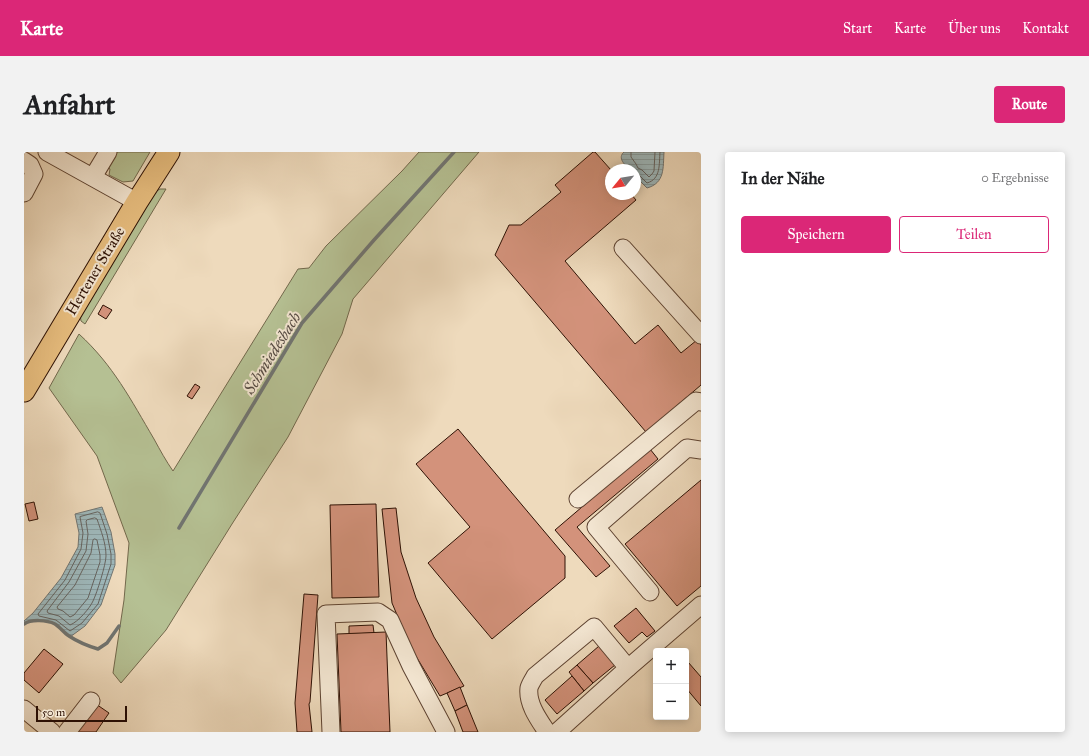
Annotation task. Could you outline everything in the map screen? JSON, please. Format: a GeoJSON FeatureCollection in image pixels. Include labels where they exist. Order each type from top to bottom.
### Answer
{"type":"FeatureCollection","features":[{"type":"Feature","properties":{"kind":"main road","name":"Hertener Straße"},"geometry":{"type":"LineString","coordinates":[[26,381],[169,152]]}},
{"type":"Feature","properties":{"kind":"street"},"geometry":{"type":"LineString","coordinates":[[48,152],[137,202]]}},
{"type":"Feature","properties":{"kind":"street"},"geometry":{"type":"LineString","coordinates":[[93,177],[108,152]]}},
{"type":"Feature","properties":{"kind":"street"},"geometry":{"type":"LineString","coordinates":[[24,162],[30,165],[34,174],[24,193]]}},
{"type":"Feature","properties":{"kind":"street"},"geometry":{"type":"LineString","coordinates":[[623,248],[701,335]]}},
{"type":"Feature","properties":{"kind":"street"},"geometry":{"type":"LineString","coordinates":[[578,499],[696,401],[701,402]]}},
{"type":"Feature","properties":{"kind":"street"},"geometry":{"type":"LineString","coordinates":[[650,592],[596,527],[687,448],[701,450]]}},
{"type":"Feature","properties":{"kind":"street"},"geometry":{"type":"LineString","coordinates":[[557,732],[701,605]]}},
{"type":"Feature","properties":{"kind":"street"},"geometry":{"type":"LineString","coordinates":[[331,732],[326,614],[378,612],[390,620],[411,666],[446,732]]}},
{"type":"Feature","properties":{"kind":"street"},"geometry":{"type":"LineString","coordinates":[[547,732],[534,710],[529,697],[529,686],[535,676],[594,627],[628,668]]}},
{"type":"Feature","properties":{"kind":"street"},"geometry":{"type":"LineString","coordinates":[[66,732],[91,701]]}},
{"type":"Feature","properties":{"kind":"street"},"geometry":{"type":"LineString","coordinates":[[24,709],[52,732]]}},
{"type":"Feature","properties":{"kind":"green space"},"geometry":{"type":"Polygon","coordinates":[[[115,152],[150,152],[133,181],[123,182],[109,175],[110,169],[106,166],[115,152]]]}},
{"type":"Feature","properties":{"kind":"green space"},"geometry":{"type":"Polygon","coordinates":[[[419,152],[479,152],[353,299],[342,334],[288,437],[166,630],[121,683],[113,673],[124,600],[129,543],[97,456],[49,388],[79,334],[102,358],[121,384],[173,471],[298,269],[309,268],[326,246],[402,171],[419,152]]]}},
{"type":"Feature","properties":{"kind":"green space"},"geometry":{"type":"Polygon","coordinates":[[[160,189],[166,189],[85,324],[81,321],[80,314],[150,195],[160,189]]]}},
{"type":"Feature","properties":{"kind":"water"},"geometry":{"type":"Polygon","coordinates":[[[624,152],[664,152],[662,174],[660,179],[653,186],[647,188],[641,182],[641,164],[624,164],[621,157],[624,152]]]}},
{"type":"Feature","properties":{"kind":"water"},"geometry":{"type":"Polygon","coordinates":[[[102,507],[111,532],[115,554],[115,565],[101,605],[85,626],[70,637],[57,625],[52,623],[35,621],[24,624],[24,621],[33,613],[61,578],[78,547],[79,533],[75,514],[102,507]]]}},
{"type":"Feature","properties":{"kind":"building"},"geometry":{"type":"Polygon","coordinates":[[[593,152],[595,152],[606,164],[605,200],[636,200],[565,261],[635,344],[658,325],[681,353],[697,340],[701,345],[701,385],[646,432],[495,255],[509,225],[521,225],[561,192],[555,185],[593,152]]]}},
{"type":"Feature","properties":{"kind":"building"},"geometry":{"type":"Polygon","coordinates":[[[103,305],[112,310],[106,319],[98,314],[103,305]]]}},
{"type":"Feature","properties":{"kind":"building"},"geometry":{"type":"Polygon","coordinates":[[[195,384],[200,387],[192,399],[187,396],[195,384]]]}},
{"type":"Feature","properties":{"kind":"building"},"geometry":{"type":"Polygon","coordinates":[[[458,429],[565,556],[565,578],[492,639],[428,563],[470,527],[416,464],[458,429]]]}},
{"type":"Feature","properties":{"kind":"building"},"geometry":{"type":"Polygon","coordinates":[[[650,449],[658,459],[577,527],[610,566],[596,577],[555,530],[650,449]]]}},
{"type":"Feature","properties":{"kind":"building"},"geometry":{"type":"Polygon","coordinates":[[[701,480],[701,586],[677,606],[625,544],[701,480]]]}},
{"type":"Feature","properties":{"kind":"building"},"geometry":{"type":"Polygon","coordinates":[[[34,502],[38,519],[29,521],[25,504],[34,502]]]}},
{"type":"Feature","properties":{"kind":"building"},"geometry":{"type":"Polygon","coordinates":[[[376,504],[379,597],[332,598],[330,505],[376,504]]]}},
{"type":"Feature","properties":{"kind":"building"},"geometry":{"type":"Polygon","coordinates":[[[396,508],[401,552],[416,598],[434,637],[464,686],[440,696],[411,648],[392,603],[382,509],[396,508]]]}},
{"type":"Feature","properties":{"kind":"building"},"geometry":{"type":"Polygon","coordinates":[[[304,594],[318,595],[309,704],[312,732],[297,732],[295,703],[304,594]]]}},
{"type":"Feature","properties":{"kind":"building"},"geometry":{"type":"Polygon","coordinates":[[[636,608],[655,631],[647,637],[642,632],[629,643],[614,626],[636,608]]]}},
{"type":"Feature","properties":{"kind":"building"},"geometry":{"type":"Polygon","coordinates":[[[373,625],[374,633],[349,634],[349,626],[373,625]]]}},
{"type":"Feature","properties":{"kind":"building"},"geometry":{"type":"Polygon","coordinates":[[[386,632],[390,732],[341,732],[337,634],[386,632]]]}},
{"type":"Feature","properties":{"kind":"building"},"geometry":{"type":"Polygon","coordinates":[[[599,646],[615,665],[593,683],[577,665],[599,646]]]}},
{"type":"Feature","properties":{"kind":"building"},"geometry":{"type":"Polygon","coordinates":[[[44,649],[63,664],[39,693],[24,680],[24,673],[44,649]]]}},
{"type":"Feature","properties":{"kind":"building"},"geometry":{"type":"Polygon","coordinates":[[[689,663],[701,677],[701,706],[689,692],[689,663]]]}},
{"type":"Feature","properties":{"kind":"building"},"geometry":{"type":"Polygon","coordinates":[[[577,665],[593,683],[584,691],[569,672],[577,665]]]}},
{"type":"Feature","properties":{"kind":"building"},"geometry":{"type":"Polygon","coordinates":[[[572,676],[584,691],[557,714],[545,700],[572,676]]]}},
{"type":"Feature","properties":{"kind":"building"},"geometry":{"type":"Polygon","coordinates":[[[460,687],[467,705],[455,711],[447,693],[460,687]]]}},
{"type":"Feature","properties":{"kind":"building"},"geometry":{"type":"Polygon","coordinates":[[[93,702],[109,713],[96,732],[78,732],[75,730],[93,702]]]}},
{"type":"Feature","properties":{"kind":"building"},"geometry":{"type":"Polygon","coordinates":[[[467,705],[478,732],[463,732],[455,711],[467,705]]]}},
{"type":"Feature","properties":{"kind":"waterway","name":"Schmiedesbach"},"geometry":{"type":"LineString","coordinates":[[179,528],[302,323],[374,240],[454,152]]}},
{"type":"Feature","properties":{"kind":"waterway","name":"Schmiedesbach"},"geometry":{"type":"LineString","coordinates":[[24,624],[35,621],[52,623],[57,625],[72,638],[83,644],[98,649],[107,643],[119,626]]}}]}
